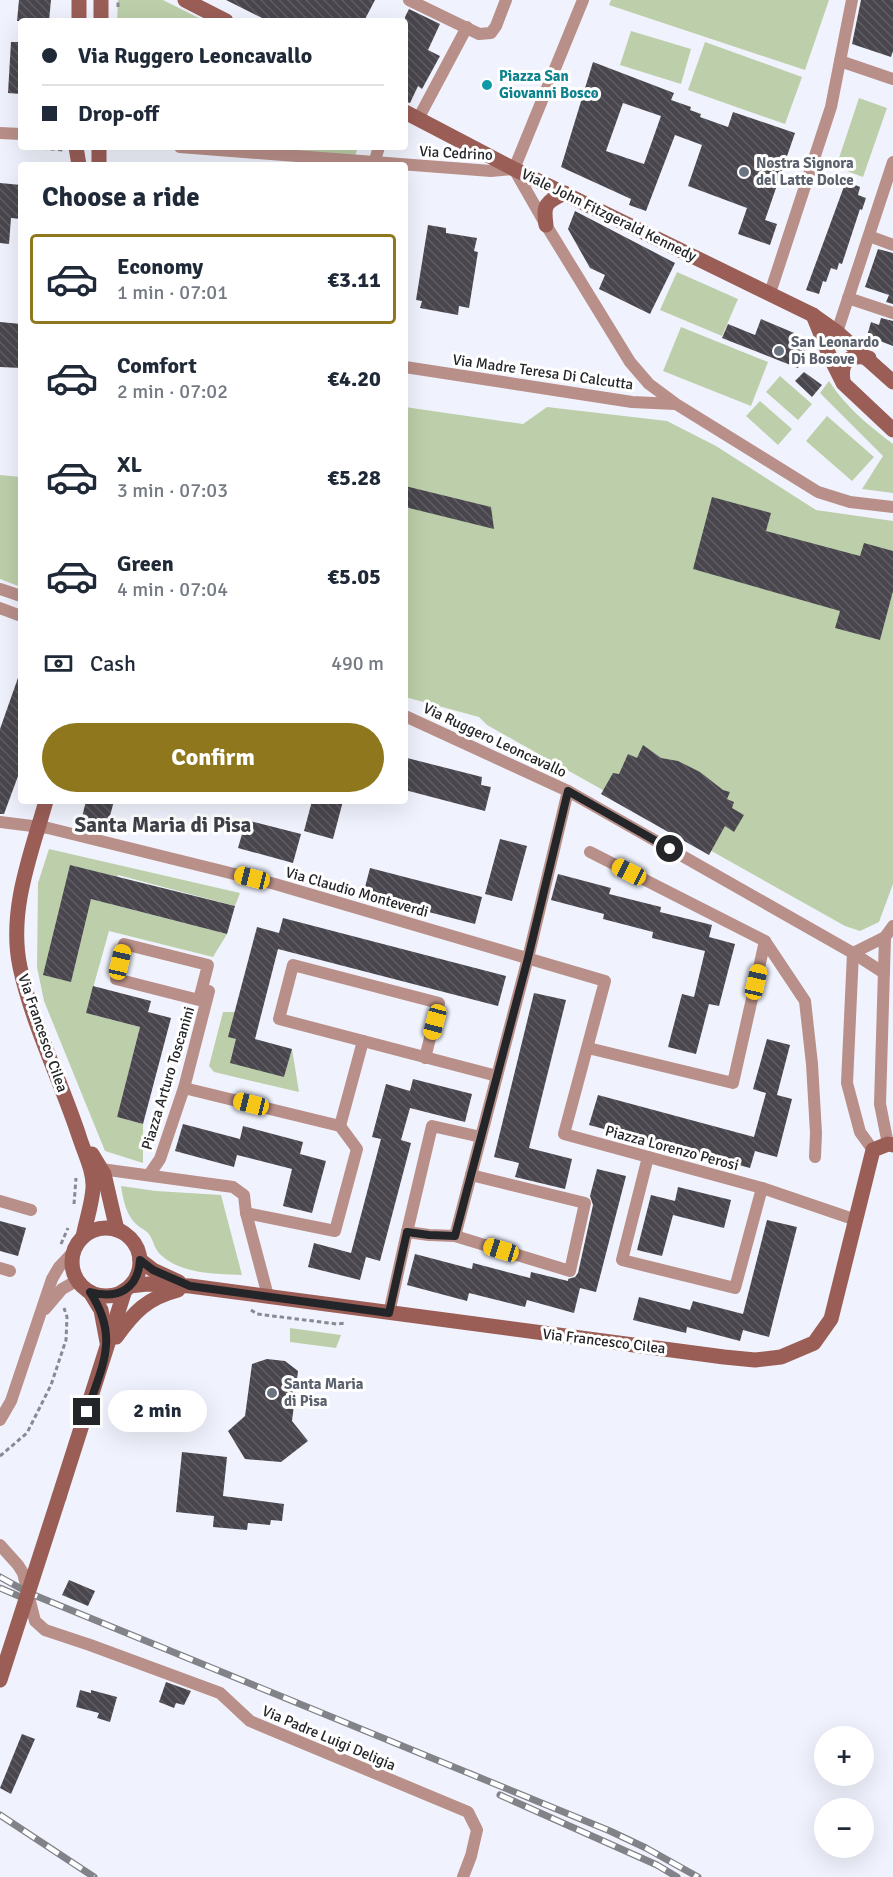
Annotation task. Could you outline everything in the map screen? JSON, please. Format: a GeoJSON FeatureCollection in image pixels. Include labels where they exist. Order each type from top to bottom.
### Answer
{"type":"FeatureCollection","features":[{"type":"Feature","properties":{"kind":"main road"},"geometry":{"type":"LineString","coordinates":[[79,0],[79,18]]}},
{"type":"Feature","properties":{"kind":"main road"},"geometry":{"type":"LineString","coordinates":[[101,0],[101,18]]}},
{"type":"Feature","properties":{"kind":"main road"},"geometry":{"type":"LineString","coordinates":[[184,0],[205,5],[222,18]]}},
{"type":"Feature","properties":{"kind":"main road","name":"Viale John Fitzgerald Kennedy"},"geometry":{"type":"LineString","coordinates":[[412,116],[514,169],[813,315],[837,332],[893,382]]}},
{"type":"Feature","properties":{"kind":"main road"},"geometry":{"type":"LineString","coordinates":[[546,225],[544,212],[547,205],[551,200],[565,193]]}},
{"type":"Feature","properties":{"kind":"main road"},"geometry":{"type":"LineString","coordinates":[[813,315],[843,383],[893,430]]}},
{"type":"Feature","properties":{"kind":"main road"},"geometry":{"type":"LineString","coordinates":[[830,357],[837,332]]}},
{"type":"Feature","properties":{"kind":"main road"},"geometry":{"type":"LineString","coordinates":[[843,383],[843,368],[846,362],[851,357],[868,358]]}},
{"type":"Feature","properties":{"kind":"main road","name":"Via Francesco Cilea"},"geometry":{"type":"LineString","coordinates":[[45,804],[20,898],[16,926],[19,965],[28,998],[86,1155],[93,1187],[83,1237]]}},
{"type":"Feature","properties":{"kind":"main road","name":"Via Francesco Cilea"},"geometry":{"type":"LineString","coordinates":[[75,1123],[100,1169],[117,1230]]}},
{"type":"Feature","properties":{"kind":"main road"},"geometry":{"type":"LineString","coordinates":[[873,1150],[891,1144]]}},
{"type":"Feature","properties":{"kind":"main road","name":"Via Francesco Cilea"},"geometry":{"type":"LineString","coordinates":[[128,1288],[147,1284],[190,1286],[723,1357],[755,1360],[781,1357],[814,1343],[831,1319],[873,1150]]}},
{"type":"Feature","properties":{"kind":"main road"},"geometry":{"type":"LineString","coordinates":[[90,1292],[114,1295],[128,1288],[136,1279],[140,1260],[133,1241],[117,1230],[99,1229],[83,1237],[74,1251],[74,1271],[78,1280],[90,1292],[101,1310],[106,1327],[108,1348]]}},
{"type":"Feature","properties":{"kind":"main road","name":"Via Francesco Cilea"},"geometry":{"type":"LineString","coordinates":[[140,1260],[153,1270],[190,1286]]}},
{"type":"Feature","properties":{"kind":"main road"},"geometry":{"type":"LineString","coordinates":[[108,1348],[132,1315],[148,1301],[165,1293],[190,1286]]}},
{"type":"Feature","properties":{"kind":"main road"},"geometry":{"type":"LineString","coordinates":[[0,1680],[128,1288]]}},
{"type":"Feature","properties":{"kind":"street"},"geometry":{"type":"LineString","coordinates":[[409,0],[479,34],[491,33],[506,0]]}},
{"type":"Feature","properties":{"kind":"street"},"geometry":{"type":"LineString","coordinates":[[583,0],[514,169],[546,225],[630,362],[649,384],[676,404],[818,492],[850,502],[893,507]]}},
{"type":"Feature","properties":{"kind":"street"},"geometry":{"type":"LineString","coordinates":[[770,293],[831,107],[852,0]]}},
{"type":"Feature","properties":{"kind":"street"},"geometry":{"type":"LineString","coordinates":[[412,116],[467,27]]}},
{"type":"Feature","properties":{"kind":"street"},"geometry":{"type":"LineString","coordinates":[[840,61],[893,79]]}},
{"type":"Feature","properties":{"kind":"street"},"geometry":{"type":"LineString","coordinates":[[0,133],[18,134]]}},
{"type":"Feature","properties":{"kind":"street","name":"Via Cedrino"},"geometry":{"type":"LineString","coordinates":[[219,150],[374,162]]}},
{"type":"Feature","properties":{"kind":"street"},"geometry":{"type":"LineString","coordinates":[[375,160],[378,150]]}},
{"type":"Feature","properties":{"kind":"street"},"geometry":{"type":"LineString","coordinates":[[837,332],[893,162]]}},
{"type":"Feature","properties":{"kind":"street","name":"Via Cedrino"},"geometry":{"type":"LineString","coordinates":[[408,165],[491,171],[514,169]]}},
{"type":"Feature","properties":{"kind":"street"},"geometry":{"type":"LineString","coordinates":[[868,236],[893,245]]}},
{"type":"Feature","properties":{"kind":"street"},"geometry":{"type":"LineString","coordinates":[[848,298],[893,313]]}},
{"type":"Feature","properties":{"kind":"street","name":"Via Madre Teresa Di Calcutta"},"geometry":{"type":"LineString","coordinates":[[408,367],[632,402],[676,404]]}},
{"type":"Feature","properties":{"kind":"street"},"geometry":{"type":"LineString","coordinates":[[0,590],[18,595]]}},
{"type":"Feature","properties":{"kind":"street"},"geometry":{"type":"LineString","coordinates":[[0,608],[18,615]]}},
{"type":"Feature","properties":{"kind":"street","name":"Via Ruggero Leoncavallo"},"geometry":{"type":"LineString","coordinates":[[408,717],[568,791],[853,953]]}},
{"type":"Feature","properties":{"kind":"street"},"geometry":{"type":"LineString","coordinates":[[455,1236],[528,958],[568,791]]}},
{"type":"Feature","properties":{"kind":"street","name":"Via Claudio Monteverdi"},"geometry":{"type":"LineString","coordinates":[[0,822],[39,826],[275,884],[528,958]]}},
{"type":"Feature","properties":{"kind":"street"},"geometry":{"type":"LineString","coordinates":[[590,852],[765,941],[805,1001],[812,1064],[815,1157]]}},
{"type":"Feature","properties":{"kind":"street"},"geometry":{"type":"LineString","coordinates":[[853,953],[885,937],[893,926]]}},
{"type":"Feature","properties":{"kind":"street"},"geometry":{"type":"LineString","coordinates":[[885,937],[880,1104],[891,1144]]}},
{"type":"Feature","properties":{"kind":"street"},"geometry":{"type":"LineString","coordinates":[[588,1048],[733,1083],[765,941]]}},
{"type":"Feature","properties":{"kind":"street","name":"Piazza Arturo Toscanini"},"geometry":{"type":"LineString","coordinates":[[124,944],[208,965],[204,980],[199,1000],[116,980],[124,944]]}},
{"type":"Feature","properties":{"kind":"street"},"geometry":{"type":"LineString","coordinates":[[853,953],[884,973]]}},
{"type":"Feature","properties":{"kind":"street"},"geometry":{"type":"LineString","coordinates":[[853,953],[847,1083],[860,1132],[873,1150]]}},
{"type":"Feature","properties":{"kind":"street","name":"Piazza Lorenzo Perosi"},"geometry":{"type":"LineString","coordinates":[[528,958],[605,981],[564,1134],[762,1188],[856,1220]]}},
{"type":"Feature","properties":{"kind":"street"},"geometry":{"type":"LineString","coordinates":[[425,1058],[439,1003],[293,965],[279,1019],[425,1058],[497,1076]]}},
{"type":"Feature","properties":{"kind":"street","name":"Piazza Arturo Toscanini"},"geometry":{"type":"LineString","coordinates":[[149,1175],[160,1159],[184,1088],[212,982],[204,980]]}},
{"type":"Feature","properties":{"kind":"street"},"geometry":{"type":"LineString","coordinates":[[340,1126],[363,1041]]}},
{"type":"Feature","properties":{"kind":"street"},"geometry":{"type":"LineString","coordinates":[[184,1088],[340,1126],[357,1149],[335,1231],[246,1213]]}},
{"type":"Feature","properties":{"kind":"street"},"geometry":{"type":"LineString","coordinates":[[389,1313],[432,1126],[481,1137]]}},
{"type":"Feature","properties":{"kind":"street"},"geometry":{"type":"LineString","coordinates":[[648,1157],[622,1260],[735,1287],[762,1188]]}},
{"type":"Feature","properties":{"kind":"street"},"geometry":{"type":"LineString","coordinates":[[100,1169],[233,1187],[244,1195],[246,1213],[268,1296]]}},
{"type":"Feature","properties":{"kind":"street"},"geometry":{"type":"LineString","coordinates":[[407,1232],[455,1236],[570,1271],[585,1203],[471,1175]]}},
{"type":"Feature","properties":{"kind":"street"},"geometry":{"type":"LineString","coordinates":[[0,1201],[31,1210]]}},
{"type":"Feature","properties":{"kind":"street"},"geometry":{"type":"LineString","coordinates":[[0,1420],[11,1401],[56,1272],[74,1251]]}},
{"type":"Feature","properties":{"kind":"street"},"geometry":{"type":"LineString","coordinates":[[40,1314],[60,1290],[78,1280]]}},
{"type":"Feature","properties":{"kind":"street","name":"Via Padre Luigi Deligia"},"geometry":{"type":"LineString","coordinates":[[0,1545],[23,1573],[34,1621],[45,1630],[220,1693],[250,1721],[468,1812],[477,1830],[463,1877]]}},
{"type":"Feature","properties":{"kind":"path"},"geometry":{"type":"LineString","coordinates":[[74,1205],[77,1162],[86,1155]]}},
{"type":"Feature","properties":{"kind":"path"},"geometry":{"type":"LineString","coordinates":[[56,1272],[53,1263],[69,1225]]}},
{"type":"Feature","properties":{"kind":"path"},"geometry":{"type":"LineString","coordinates":[[0,1456],[27,1433],[51,1385],[66,1340],[67,1317],[60,1290]]}},
{"type":"Feature","properties":{"kind":"path"},"geometry":{"type":"LineString","coordinates":[[247,1293],[244,1306],[257,1314],[337,1324],[352,1321]]}},
{"type":"Feature","properties":{"kind":"green space"},"geometry":{"type":"Polygon","coordinates":[[[118,0],[163,0],[199,18],[117,18],[118,0]]]}},
{"type":"Feature","properties":{"kind":"green space"},"geometry":{"type":"Polygon","coordinates":[[[611,0],[829,0],[805,70],[609,5],[611,0]]]}},
{"type":"Feature","properties":{"kind":"green space"},"geometry":{"type":"Polygon","coordinates":[[[631,31],[691,49],[681,84],[620,65],[631,31]]]}},
{"type":"Feature","properties":{"kind":"green space"},"geometry":{"type":"Polygon","coordinates":[[[705,42],[802,77],[785,124],[688,90],[705,42]]]}},
{"type":"Feature","properties":{"kind":"green space"},"geometry":{"type":"Polygon","coordinates":[[[859,98],[887,108],[863,177],[836,167],[859,98]]]}},
{"type":"Feature","properties":{"kind":"green space"},"geometry":{"type":"Polygon","coordinates":[[[287,150],[357,150],[355,156],[287,150]]]}},
{"type":"Feature","properties":{"kind":"green space"},"geometry":{"type":"Polygon","coordinates":[[[677,272],[738,299],[722,336],[660,310],[677,272]]]}},
{"type":"Feature","properties":{"kind":"green space"},"geometry":{"type":"Polygon","coordinates":[[[681,327],[768,362],[751,406],[663,371],[681,327]]]}},
{"type":"Feature","properties":{"kind":"green space"},"geometry":{"type":"Polygon","coordinates":[[[780,376],[812,404],[798,420],[766,392],[780,376]]]}},
{"type":"Feature","properties":{"kind":"green space"},"geometry":{"type":"Polygon","coordinates":[[[829,381],[858,415],[893,444],[893,493],[862,489],[883,456],[820,393],[829,381]]]}},
{"type":"Feature","properties":{"kind":"green space"},"geometry":{"type":"Polygon","coordinates":[[[760,401],[792,429],[778,445],[746,416],[760,401]]]}},
{"type":"Feature","properties":{"kind":"green space"},"geometry":{"type":"Polygon","coordinates":[[[408,407],[523,424],[547,407],[667,421],[716,446],[816,510],[893,521],[893,884],[879,922],[860,931],[845,926],[487,725],[479,717],[408,698],[408,407]]]}},
{"type":"Feature","properties":{"kind":"green space"},"geometry":{"type":"Polygon","coordinates":[[[827,416],[874,457],[852,481],[806,441],[827,416]]]}},
{"type":"Feature","properties":{"kind":"green space"},"geometry":{"type":"Polygon","coordinates":[[[0,475],[18,477],[18,586],[0,579],[0,475]]]}},
{"type":"Feature","properties":{"kind":"green space"},"geometry":{"type":"Polygon","coordinates":[[[49,849],[240,893],[235,906],[118,875],[110,904],[227,934],[213,957],[109,931],[86,1013],[140,1027],[117,1117],[143,1124],[143,1163],[105,1151],[44,1001],[37,967],[38,883],[49,849]]]}},
{"type":"Feature","properties":{"kind":"green space"},"geometry":{"type":"Polygon","coordinates":[[[223,1012],[235,1012],[229,1037],[236,1039],[284,1077],[292,1049],[299,1092],[214,1072],[209,1066],[223,1012]]]}},
{"type":"Feature","properties":{"kind":"green space"},"geometry":{"type":"Polygon","coordinates":[[[121,1186],[156,1191],[221,1195],[242,1275],[190,1270],[170,1262],[157,1251],[148,1233],[130,1216],[121,1186]]]}},
{"type":"Feature","properties":{"kind":"green space"},"geometry":{"type":"Polygon","coordinates":[[[290,1328],[341,1335],[336,1348],[290,1342],[290,1328]]]}},
{"type":"Feature","properties":{"kind":"building"},"geometry":{"type":"Polygon","coordinates":[[[19,0],[51,0],[49,18],[18,18],[17,21],[19,0]]]}},
{"type":"Feature","properties":{"kind":"building"},"geometry":{"type":"Polygon","coordinates":[[[226,0],[375,0],[366,18],[262,18],[226,0]]]}},
{"type":"Feature","properties":{"kind":"building"},"geometry":{"type":"Polygon","coordinates":[[[861,0],[893,0],[891,57],[852,44],[861,0]]]}},
{"type":"Feature","properties":{"kind":"building"},"geometry":{"type":"Polygon","coordinates":[[[409,9],[440,24],[428,50],[440,56],[422,89],[418,86],[410,103],[408,103],[408,18],[405,17],[409,9]]]}},
{"type":"Feature","properties":{"kind":"building"},"geometry":{"type":"Polygon","coordinates":[[[11,42],[18,42],[18,94],[8,93],[11,42]]]}},
{"type":"Feature","properties":{"kind":"building"},"geometry":{"type":"Polygon","coordinates":[[[593,62],[674,93],[671,100],[691,107],[690,110],[701,114],[700,117],[728,127],[733,112],[795,133],[765,220],[777,224],[770,245],[738,234],[747,208],[688,186],[702,145],[675,135],[646,211],[629,205],[631,199],[561,167],[593,62]],[[623,103],[606,151],[644,164],[661,116],[623,103]]]}},
{"type":"Feature","properties":{"kind":"building"},"geometry":{"type":"Polygon","coordinates":[[[846,181],[860,187],[858,195],[866,198],[862,210],[860,209],[842,264],[839,263],[837,270],[831,268],[826,282],[823,281],[819,294],[806,290],[846,181]]]}},
{"type":"Feature","properties":{"kind":"building"},"geometry":{"type":"Polygon","coordinates":[[[0,183],[18,185],[18,219],[11,218],[9,244],[0,243],[0,183]]]}},
{"type":"Feature","properties":{"kind":"building"},"geometry":{"type":"Polygon","coordinates":[[[575,211],[675,263],[650,314],[599,289],[605,275],[590,268],[568,229],[575,211]]]}},
{"type":"Feature","properties":{"kind":"building"},"geometry":{"type":"Polygon","coordinates":[[[428,225],[446,228],[446,233],[477,238],[474,251],[478,252],[469,308],[459,306],[458,315],[420,308],[422,301],[416,300],[428,225]]]}},
{"type":"Feature","properties":{"kind":"building"},"geometry":{"type":"Polygon","coordinates":[[[878,249],[893,253],[893,304],[886,302],[889,295],[865,287],[878,249]]]}},
{"type":"Feature","properties":{"kind":"building"},"geometry":{"type":"Polygon","coordinates":[[[881,318],[893,321],[893,346],[867,336],[871,322],[879,325],[881,318]]]}},
{"type":"Feature","properties":{"kind":"building","name":"San Leonardo Di Bosove"},"geometry":{"type":"Polygon","coordinates":[[[761,319],[809,341],[798,368],[722,338],[728,324],[755,335],[761,319]]]}},
{"type":"Feature","properties":{"kind":"building"},"geometry":{"type":"Polygon","coordinates":[[[0,322],[18,324],[18,368],[0,367],[0,322]]]}},
{"type":"Feature","properties":{"kind":"building"},"geometry":{"type":"Polygon","coordinates":[[[804,372],[822,385],[812,397],[795,381],[804,372]]]}},
{"type":"Feature","properties":{"kind":"building"},"geometry":{"type":"Polygon","coordinates":[[[408,487],[491,507],[494,529],[408,508],[408,487]]]}},
{"type":"Feature","properties":{"kind":"building"},"geometry":{"type":"Polygon","coordinates":[[[712,497],[771,513],[766,531],[860,556],[864,543],[893,551],[893,591],[880,640],[835,628],[840,611],[693,569],[712,497]]]}},
{"type":"Feature","properties":{"kind":"building"},"geometry":{"type":"Polygon","coordinates":[[[18,678],[18,776],[4,814],[0,814],[0,729],[18,678]]]}},
{"type":"Feature","properties":{"kind":"building"},"geometry":{"type":"Polygon","coordinates":[[[643,745],[661,758],[678,761],[700,772],[723,790],[730,792],[727,799],[734,802],[732,808],[744,815],[734,832],[725,826],[709,855],[601,794],[613,773],[619,774],[628,754],[637,758],[643,745]]]}},
{"type":"Feature","properties":{"kind":"building"},"geometry":{"type":"Polygon","coordinates":[[[408,758],[482,777],[481,785],[491,787],[485,811],[408,791],[408,758]]]}},
{"type":"Feature","properties":{"kind":"building"},"geometry":{"type":"Polygon","coordinates":[[[85,804],[113,804],[108,823],[82,817],[85,804]]]}},
{"type":"Feature","properties":{"kind":"building"},"geometry":{"type":"Polygon","coordinates":[[[311,804],[342,804],[333,839],[304,831],[311,804]]]}},
{"type":"Feature","properties":{"kind":"building"},"geometry":{"type":"Polygon","coordinates":[[[246,820],[301,834],[293,863],[238,848],[246,820]]]}},
{"type":"Feature","properties":{"kind":"building"},"geometry":{"type":"Polygon","coordinates":[[[500,839],[527,846],[512,901],[485,894],[500,839]]]}},
{"type":"Feature","properties":{"kind":"building"},"geometry":{"type":"Polygon","coordinates":[[[70,865],[235,906],[227,934],[91,899],[71,982],[43,975],[70,865]]]}},
{"type":"Feature","properties":{"kind":"building"},"geometry":{"type":"Polygon","coordinates":[[[370,868],[482,897],[475,924],[363,895],[370,868]]]}},
{"type":"Feature","properties":{"kind":"building"},"geometry":{"type":"Polygon","coordinates":[[[558,874],[611,888],[609,894],[661,907],[660,912],[712,925],[709,937],[735,944],[719,1006],[709,1004],[696,1054],[668,1047],[682,994],[694,997],[705,951],[652,938],[653,932],[603,919],[604,914],[551,900],[558,874]]]}},
{"type":"Feature","properties":{"kind":"building"},"geometry":{"type":"Polygon","coordinates":[[[283,918],[506,976],[498,1006],[278,949],[255,1039],[292,1049],[284,1077],[230,1063],[236,1039],[228,1037],[257,927],[279,933],[283,918]]]}},
{"type":"Feature","properties":{"kind":"building"},"geometry":{"type":"Polygon","coordinates":[[[93,986],[151,1001],[148,1012],[171,1018],[143,1124],[117,1117],[140,1027],[86,1013],[93,986]]]}},
{"type":"Feature","properties":{"kind":"building"},"geometry":{"type":"Polygon","coordinates":[[[534,993],[566,1000],[529,1148],[572,1159],[565,1189],[515,1177],[519,1163],[494,1157],[534,993]]]}},
{"type":"Feature","properties":{"kind":"building"},"geometry":{"type":"Polygon","coordinates":[[[767,1039],[790,1045],[777,1095],[792,1099],[777,1157],[755,1151],[750,1168],[589,1125],[598,1095],[754,1137],[766,1093],[753,1089],[767,1039]]]}},
{"type":"Feature","properties":{"kind":"building"},"geometry":{"type":"Polygon","coordinates":[[[413,1079],[472,1094],[465,1122],[410,1108],[401,1140],[411,1143],[380,1261],[366,1257],[360,1280],[308,1267],[314,1243],[351,1253],[381,1139],[372,1137],[386,1084],[410,1091],[413,1079]]]}},
{"type":"Feature","properties":{"kind":"building"},"geometry":{"type":"Polygon","coordinates":[[[183,1124],[240,1139],[243,1126],[303,1142],[300,1154],[326,1161],[312,1213],[283,1206],[292,1169],[237,1155],[234,1167],[175,1151],[183,1124]]]}},
{"type":"Feature","properties":{"kind":"building"},"geometry":{"type":"Polygon","coordinates":[[[597,1169],[626,1176],[596,1292],[580,1288],[574,1313],[527,1300],[525,1307],[469,1293],[467,1301],[407,1285],[415,1254],[472,1269],[473,1263],[530,1278],[531,1272],[568,1281],[575,1277],[578,1273],[593,1205],[590,1196],[597,1169]]]}},
{"type":"Feature","properties":{"kind":"building"},"geometry":{"type":"Polygon","coordinates":[[[678,1187],[731,1200],[724,1228],[673,1215],[662,1256],[637,1250],[651,1195],[675,1201],[678,1187]]]}},
{"type":"Feature","properties":{"kind":"building"},"geometry":{"type":"Polygon","coordinates":[[[767,1220],[797,1227],[769,1337],[743,1330],[740,1341],[687,1327],[686,1333],[633,1320],[639,1297],[690,1310],[693,1301],[743,1314],[767,1220]]]}},
{"type":"Feature","properties":{"kind":"building"},"geometry":{"type":"Polygon","coordinates":[[[0,1221],[26,1228],[18,1256],[0,1251],[0,1221]]]}},
{"type":"Feature","properties":{"kind":"building","name":"Santa Maria di Pisa"},"geometry":{"type":"Polygon","coordinates":[[[267,1359],[285,1361],[298,1371],[292,1421],[308,1441],[281,1462],[245,1459],[228,1431],[245,1416],[252,1364],[267,1359]]]}},
{"type":"Feature","properties":{"kind":"building"},"geometry":{"type":"Polygon","coordinates":[[[182,1452],[227,1457],[223,1496],[284,1504],[282,1521],[271,1520],[270,1525],[248,1523],[247,1530],[213,1527],[214,1516],[176,1512],[182,1452]]]}},
{"type":"Feature","properties":{"kind":"building"},"geometry":{"type":"Polygon","coordinates":[[[69,1580],[95,1591],[88,1606],[62,1595],[69,1580]]]}},
{"type":"Feature","properties":{"kind":"building"},"geometry":{"type":"Polygon","coordinates":[[[166,1682],[191,1691],[184,1705],[176,1703],[174,1708],[159,1702],[166,1682]]]}},
{"type":"Feature","properties":{"kind":"building"},"geometry":{"type":"Polygon","coordinates":[[[80,1690],[91,1693],[91,1690],[117,1697],[110,1722],[97,1718],[99,1713],[76,1707],[80,1690]]]}},
{"type":"Feature","properties":{"kind":"building"},"geometry":{"type":"Polygon","coordinates":[[[22,1734],[35,1739],[11,1794],[0,1788],[22,1734]]]}},
{"type":"Feature","properties":{"kind":"railway"},"geometry":{"type":"LineString","coordinates":[[0,1577],[29,1593],[610,1831],[698,1877]]}},
{"type":"Feature","properties":{"kind":"railway"},"geometry":{"type":"LineString","coordinates":[[0,1588],[21,1597]]}},
{"type":"Feature","properties":{"kind":"railway"},"geometry":{"type":"LineString","coordinates":[[500,1795],[657,1865],[677,1877]]}},
{"type":"Feature","properties":{"kind":"railway"},"geometry":{"type":"LineString","coordinates":[[0,1815],[94,1877]]}},
{"type":"Feature","properties":{"kind":"place","name":"Piazza San Giovanni Bosco"},"geometry":{"type":"Point","coordinates":[487,85]}},
{"type":"Feature","properties":{"kind":"place","name":"Nostra Signora del Latte Dolce"},"geometry":{"type":"Point","coordinates":[744,172]}},
{"type":"Feature","properties":{"kind":"place","name":"San Leonardo Di Bosove"},"geometry":{"type":"Point","coordinates":[779,351]}},
{"type":"Feature","properties":{"kind":"place","name":"Santa Maria di Pisa"},"geometry":{"type":"Point","coordinates":[272,1393]}},
{"type":"Feature","properties":{"kind":"district","name":"Santa Maria di Pisa"},"geometry":{"type":"Point","coordinates":[163,825]}},
{"type":"Feature","properties":{"kind":"route"},"geometry":{"type":"LineString","coordinates":[[87,1412],[108,1348],[106,1327],[101,1310],[90,1292],[114,1295],[125,1290],[136,1279],[140,1269],[140,1260],[153,1270],[190,1286],[389,1313],[407,1232],[455,1236],[528,958],[568,791],[670,849]]}}]}
